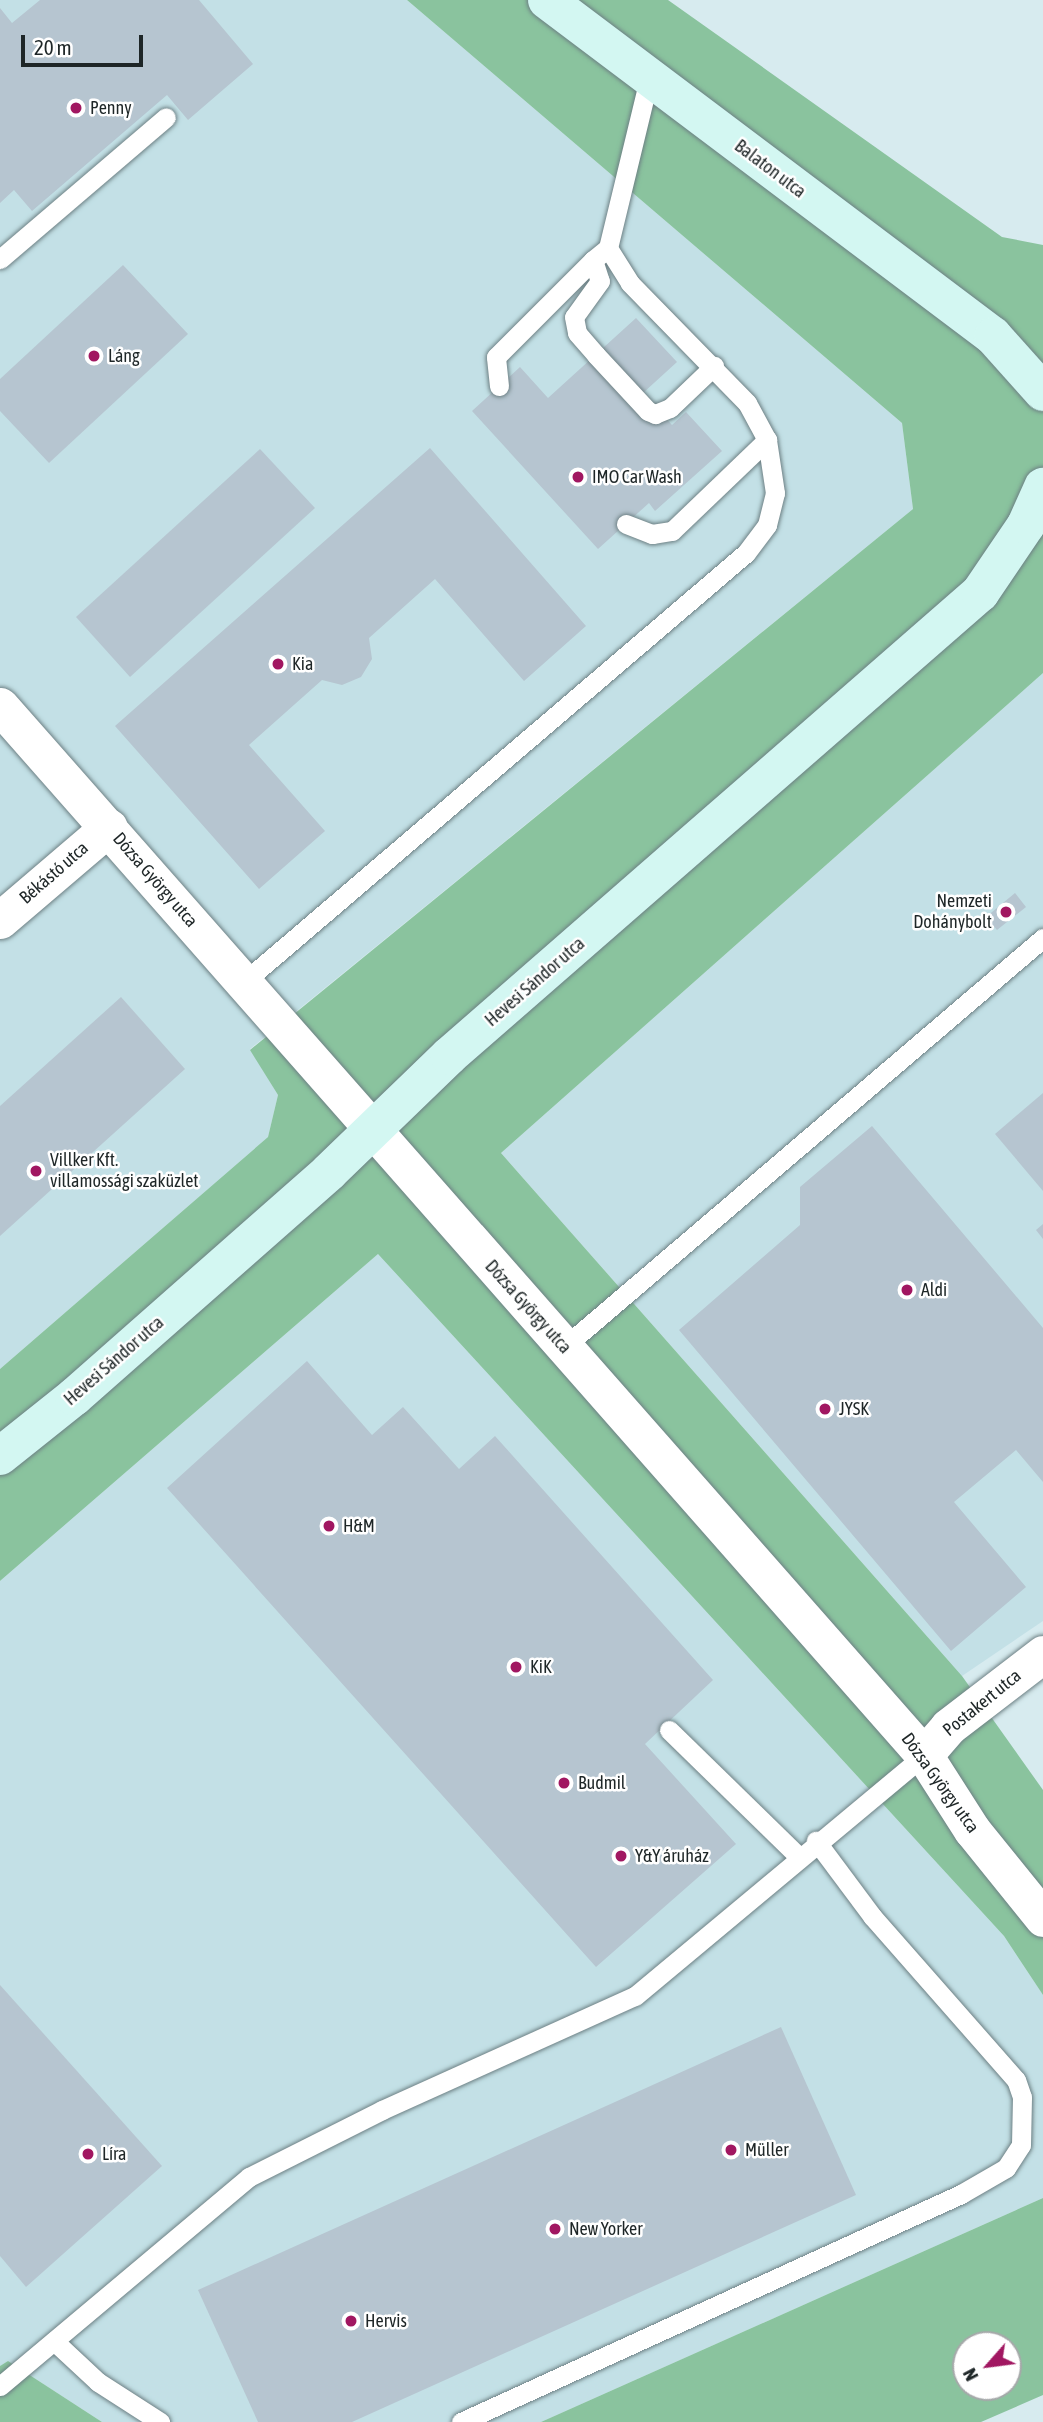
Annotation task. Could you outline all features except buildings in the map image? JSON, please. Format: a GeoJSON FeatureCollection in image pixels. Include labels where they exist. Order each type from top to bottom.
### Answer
{"type":"FeatureCollection","features":[{"type":"Feature","properties":{"kind":"main road","name":"Balaton utca"},"geometry":{"type":"LineString","coordinates":[[547,0],[993,336]]}},
{"type":"Feature","properties":{"kind":"main road"},"geometry":{"type":"LineString","coordinates":[[993,336],[1043,351]]}},
{"type":"Feature","properties":{"kind":"main road"},"geometry":{"type":"LineString","coordinates":[[993,336],[1043,392]]}},
{"type":"Feature","properties":{"kind":"main road","name":"Hevesi Sándor utca"},"geometry":{"type":"LineString","coordinates":[[0,1456],[105,1370],[329,1172],[449,1056],[980,593],[1026,526],[1043,487]]}},
{"type":"Feature","properties":{"kind":"main road"},"geometry":{"type":"LineString","coordinates":[[980,593],[1043,536]]}},
{"type":"Feature","properties":{"kind":"street","name":"Dózsa György utca"},"geometry":{"type":"LineString","coordinates":[[0,706],[924,1755],[972,1830],[1043,1918]]}},
{"type":"Feature","properties":{"kind":"street","name":"Békástó utca"},"geometry":{"type":"LineString","coordinates":[[0,920],[109,827]]}},
{"type":"Feature","properties":{"kind":"street","name":"Postakert utca"},"geometry":{"type":"LineString","coordinates":[[924,1755],[948,1727],[1043,1654]]}},
{"type":"Feature","properties":{"kind":"lane"},"geometry":{"type":"LineString","coordinates":[[649,79],[601,254],[600,281],[576,309],[573,326],[648,411],[662,414],[714,366]]}},
{"type":"Feature","properties":{"kind":"lane"},"geometry":{"type":"LineString","coordinates":[[0,259],[166,117]]}},
{"type":"Feature","properties":{"kind":"lane"},"geometry":{"type":"LineString","coordinates":[[245,981],[746,553],[767,525],[775,494],[767,440],[747,404],[714,366],[601,254]]}},
{"type":"Feature","properties":{"kind":"lane"},"geometry":{"type":"LineString","coordinates":[[499,386],[496,357],[601,254]]}},
{"type":"Feature","properties":{"kind":"lane"},"geometry":{"type":"LineString","coordinates":[[626,524],[652,534],[672,531],[767,440]]}},
{"type":"Feature","properties":{"kind":"lane"},"geometry":{"type":"LineString","coordinates":[[564,1347],[1043,937]]}},
{"type":"Feature","properties":{"kind":"lane"},"geometry":{"type":"LineString","coordinates":[[669,1730],[798,1856]]}},
{"type":"Feature","properties":{"kind":"lane"},"geometry":{"type":"LineString","coordinates":[[0,2386],[249,2177],[382,2110],[612,2010],[635,1996],[798,1856],[924,1755]]}},
{"type":"Feature","properties":{"kind":"lane"},"geometry":{"type":"LineString","coordinates":[[461,2422],[961,2194],[1006,2168],[1021,2145],[1022,2097],[1016,2080],[872,1916],[817,1841]]}},
{"type":"Feature","properties":{"kind":"lane"},"geometry":{"type":"LineString","coordinates":[[54,2341],[98,2382],[160,2422]]}},
{"type":"Feature","properties":{"kind":"shaded area"},"geometry":{"type":"Polygon","coordinates":[[[0,0],[407,0],[902,423],[913,509],[250,1049],[278,1095],[268,1137],[0,1369],[0,0]]]}},
{"type":"Feature","properties":{"kind":"shaded area"},"geometry":{"type":"Polygon","coordinates":[[[1043,673],[1043,1621],[962,1676],[501,1153],[1043,673]]]}},
{"type":"Feature","properties":{"kind":"shaded area"},"geometry":{"type":"Polygon","coordinates":[[[378,1254],[1004,1936],[1043,1995],[1043,2198],[541,2422],[102,2422],[8,2361],[0,2366],[0,1581],[378,1254]]]}},
{"type":"Feature","properties":{"kind":"green space"},"geometry":{"type":"Polygon","coordinates":[[[407,0],[668,0],[1002,237],[1043,245],[1043,673],[501,1153],[962,1676],[1043,1790],[1043,1995],[1004,1936],[378,1254],[0,1581],[0,1369],[268,1137],[278,1095],[250,1050],[913,509],[902,423],[407,0]]]}},
{"type":"Feature","properties":{"kind":"green space"},"geometry":{"type":"Polygon","coordinates":[[[1043,2198],[1043,2395],[981,2422],[541,2422],[1043,2198]]]}},
{"type":"Feature","properties":{"kind":"green space"},"geometry":{"type":"Polygon","coordinates":[[[8,2361],[102,2422],[0,2422],[0,2366],[8,2361]]]}},
{"type":"Feature","properties":{"kind":"place","name":"Penny"},"geometry":{"type":"Point","coordinates":[76,108]}},
{"type":"Feature","properties":{"kind":"place","name":"Láng"},"geometry":{"type":"Point","coordinates":[94,356]}},
{"type":"Feature","properties":{"kind":"place","name":"IMO Car Wash"},"geometry":{"type":"Point","coordinates":[578,477]}},
{"type":"Feature","properties":{"kind":"place","name":"Kia"},"geometry":{"type":"Point","coordinates":[278,664]}},
{"type":"Feature","properties":{"kind":"place","name":"Nemzeti Dohánybolt"},"geometry":{"type":"Point","coordinates":[1006,912]}},
{"type":"Feature","properties":{"kind":"place","name":"Villker Kft. villamossági szaküzlet"},"geometry":{"type":"Point","coordinates":[36,1171]}},
{"type":"Feature","properties":{"kind":"place","name":"Aldi"},"geometry":{"type":"Point","coordinates":[907,1290]}},
{"type":"Feature","properties":{"kind":"place","name":"JYSK"},"geometry":{"type":"Point","coordinates":[825,1409]}},
{"type":"Feature","properties":{"kind":"place","name":"H&M"},"geometry":{"type":"Point","coordinates":[329,1526]}},
{"type":"Feature","properties":{"kind":"place","name":"KiK"},"geometry":{"type":"Point","coordinates":[516,1667]}},
{"type":"Feature","properties":{"kind":"place","name":"Budmil"},"geometry":{"type":"Point","coordinates":[564,1783]}},
{"type":"Feature","properties":{"kind":"place","name":"Y&Y áruház"},"geometry":{"type":"Point","coordinates":[621,1856]}},
{"type":"Feature","properties":{"kind":"place","name":"Müller"},"geometry":{"type":"Point","coordinates":[731,2150]}},
{"type":"Feature","properties":{"kind":"place","name":"Líra"},"geometry":{"type":"Point","coordinates":[88,2154]}},
{"type":"Feature","properties":{"kind":"place","name":"New Yorker"},"geometry":{"type":"Point","coordinates":[555,2229]}},
{"type":"Feature","properties":{"kind":"place","name":"Hervis"},"geometry":{"type":"Point","coordinates":[351,2321]}}]}
